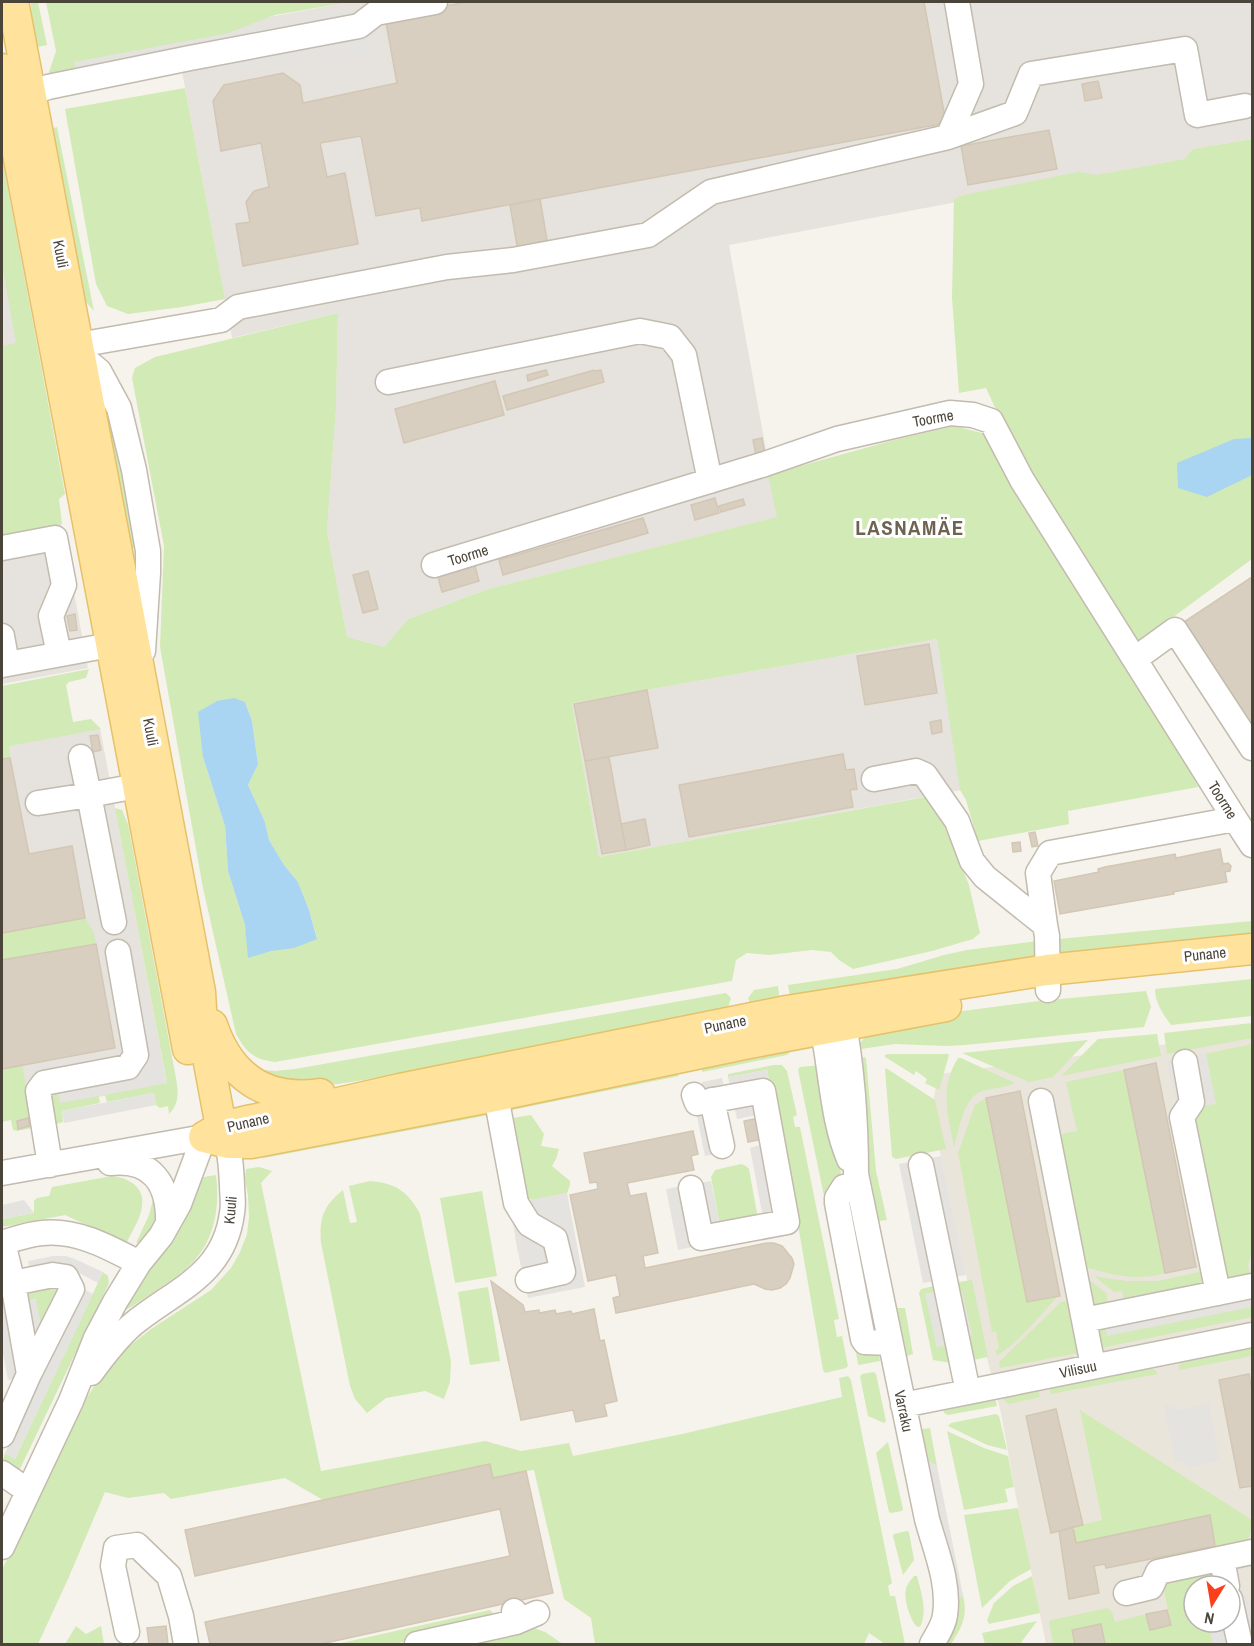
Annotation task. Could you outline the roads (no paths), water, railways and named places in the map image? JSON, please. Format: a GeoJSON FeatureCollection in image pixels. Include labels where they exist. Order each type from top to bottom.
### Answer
{"type":"FeatureCollection","features":[{"type":"Feature","properties":{"kind":"main road","name":"Kuuli"},"geometry":{"type":"LineString","coordinates":[[13,2],[13,99]]}},
{"type":"Feature","properties":{"kind":"main road","name":"Kuuli"},"geometry":{"type":"LineString","coordinates":[[2,69],[13,99],[71,350],[141,678],[200,992],[202,1025],[218,1136]]}},
{"type":"Feature","properties":{"kind":"main road","name":"Kuuli"},"geometry":{"type":"LineString","coordinates":[[71,350],[110,645],[137,786],[218,1136]]}},
{"type":"Feature","properties":{"kind":"main road","name":"Punane"},"geometry":{"type":"LineString","coordinates":[[218,1136],[251,1143],[494,1083],[831,1016],[975,1001],[1048,980],[1252,949]]}},
{"type":"Feature","properties":{"kind":"main road","name":"Punane"},"geometry":{"type":"LineString","coordinates":[[1048,980],[1252,970]]}},
{"type":"Feature","properties":{"kind":"main road"},"geometry":{"type":"LineString","coordinates":[[200,992],[217,1040],[225,1054],[246,1078],[266,1089],[287,1095],[309,1095],[400,1089]]}},
{"type":"Feature","properties":{"kind":"main road","name":"Punane"},"geometry":{"type":"LineString","coordinates":[[218,1136],[247,1121],[400,1089],[494,1083]]}},
{"type":"Feature","properties":{"kind":"street"},"geometry":{"type":"LineString","coordinates":[[13,99],[48,87],[359,26],[376,13],[435,2]]}},
{"type":"Feature","properties":{"kind":"street"},"geometry":{"type":"LineString","coordinates":[[948,137],[971,84],[957,2]]}},
{"type":"Feature","properties":{"kind":"street"},"geometry":{"type":"LineString","coordinates":[[71,350],[221,320],[238,307],[447,267],[513,260],[648,235],[711,192],[948,137],[1015,113],[1031,74],[1185,49],[1197,115],[1245,106]]}},
{"type":"Feature","properties":{"kind":"street"},"geometry":{"type":"LineString","coordinates":[[388,382],[640,331],[670,337],[684,355],[710,481]]}},
{"type":"Feature","properties":{"kind":"street","name":"Toorme"},"geometry":{"type":"LineString","coordinates":[[434,565],[765,464],[837,439],[950,413],[973,415],[991,421],[1022,480],[1252,843]]}},
{"type":"Feature","properties":{"kind":"street"},"geometry":{"type":"LineString","coordinates":[[2,548],[55,538],[64,585],[51,616],[59,654]]}},
{"type":"Feature","properties":{"kind":"street"},"geometry":{"type":"LineString","coordinates":[[1135,659],[1175,630],[1252,748]]}},
{"type":"Feature","properties":{"kind":"street"},"geometry":{"type":"LineString","coordinates":[[2,636],[4,664],[110,645]]}},
{"type":"Feature","properties":{"kind":"street"},"geometry":{"type":"LineString","coordinates":[[81,757],[114,922]]}},
{"type":"Feature","properties":{"kind":"street"},"geometry":{"type":"LineString","coordinates":[[874,779],[916,771],[925,775],[957,821],[972,861],[985,877],[1045,925]]}},
{"type":"Feature","properties":{"kind":"street"},"geometry":{"type":"LineString","coordinates":[[38,803],[137,786]]}},
{"type":"Feature","properties":{"kind":"street"},"geometry":{"type":"LineString","coordinates":[[1048,980],[1047,936],[1038,873],[1050,853],[1235,819]]}},
{"type":"Feature","properties":{"kind":"street"},"geometry":{"type":"LineString","coordinates":[[118,952],[136,1055],[128,1067],[44,1083],[38,1091],[50,1165],[119,1162],[133,1163],[148,1169],[165,1192],[169,1207],[168,1223]]}},
{"type":"Feature","properties":{"kind":"street","name":"Varraku"},"geometry":{"type":"LineString","coordinates":[[831,1016],[852,1081],[857,1179],[927,1519],[945,1589],[945,1615],[932,1644]]}},
{"type":"Feature","properties":{"kind":"street"},"geometry":{"type":"LineString","coordinates":[[1185,1062],[1192,1102],[1182,1117],[1218,1293]]}},
{"type":"Feature","properties":{"kind":"street"},"geometry":{"type":"LineString","coordinates":[[494,1083],[516,1203],[530,1224],[555,1239],[563,1272],[528,1280]]}},
{"type":"Feature","properties":{"kind":"street"},"geometry":{"type":"LineString","coordinates":[[691,1188],[701,1238],[787,1222],[763,1090],[703,1097],[722,1146]]}},
{"type":"Feature","properties":{"kind":"street"},"geometry":{"type":"LineString","coordinates":[[1041,1101],[1093,1366]]}},
{"type":"Feature","properties":{"kind":"street","name":"Punane"},"geometry":{"type":"LineString","coordinates":[[2,1173],[218,1136]]}},
{"type":"Feature","properties":{"kind":"street","name":"Kuuli"},"geometry":{"type":"LineString","coordinates":[[2,1547],[70,1401],[96,1338],[115,1302],[139,1263],[160,1236],[218,1136]]}},
{"type":"Feature","properties":{"kind":"street","name":"Kuuli"},"geometry":{"type":"LineString","coordinates":[[70,1401],[108,1349],[124,1333],[198,1278],[217,1258],[227,1236],[233,1211],[218,1136]]}},
{"type":"Feature","properties":{"kind":"street"},"geometry":{"type":"LineString","coordinates":[[921,1165],[968,1392]]}},
{"type":"Feature","properties":{"kind":"street"},"geometry":{"type":"LineString","coordinates":[[29,1374],[13,1283],[2,1243],[43,1233],[74,1234],[106,1246],[139,1263]]}},
{"type":"Feature","properties":{"kind":"street"},"geometry":{"type":"LineString","coordinates":[[2,1435],[29,1374],[72,1289],[66,1277],[53,1275],[13,1283]]}},
{"type":"Feature","properties":{"kind":"street"},"geometry":{"type":"LineString","coordinates":[[1084,1320],[1252,1286]]}},
{"type":"Feature","properties":{"kind":"street","name":"Vilisuu"},"geometry":{"type":"LineString","coordinates":[[903,1405],[1252,1335]]}},
{"type":"Feature","properties":{"kind":"street"},"geometry":{"type":"LineString","coordinates":[[2,1473],[28,1491]]}},
{"type":"Feature","properties":{"kind":"street"},"geometry":{"type":"LineString","coordinates":[[127,1632],[113,1566],[116,1548],[137,1545],[169,1576],[181,1616],[186,1644]]}},
{"type":"Feature","properties":{"kind":"street"},"geometry":{"type":"LineString","coordinates":[[1126,1593],[1151,1587],[1158,1572],[1252,1552]]}},
{"type":"Feature","properties":{"kind":"street"},"geometry":{"type":"LineString","coordinates":[[1221,1558],[1224,1574]]}},
{"type":"Feature","properties":{"kind":"street"},"geometry":{"type":"LineString","coordinates":[[417,1644],[522,1616]]}},
{"type":"Feature","properties":{"kind":"water"},"geometry":{"type":"Polygon","coordinates":[[[1252,438],[1252,475],[1207,497],[1178,488],[1177,463],[1234,439],[1252,438]]]}},
{"type":"Feature","properties":{"kind":"water"},"geometry":{"type":"Polygon","coordinates":[[[234,698],[245,702],[252,721],[258,764],[248,785],[265,822],[269,840],[284,865],[298,882],[317,939],[294,948],[271,951],[248,958],[245,925],[228,871],[225,826],[203,757],[198,712],[217,701],[234,698]]]}},
{"type":"Feature","properties":{"kind":"district","name":"LASNAMÄE"},"geometry":{"type":"Point","coordinates":[910,527]}}]}
